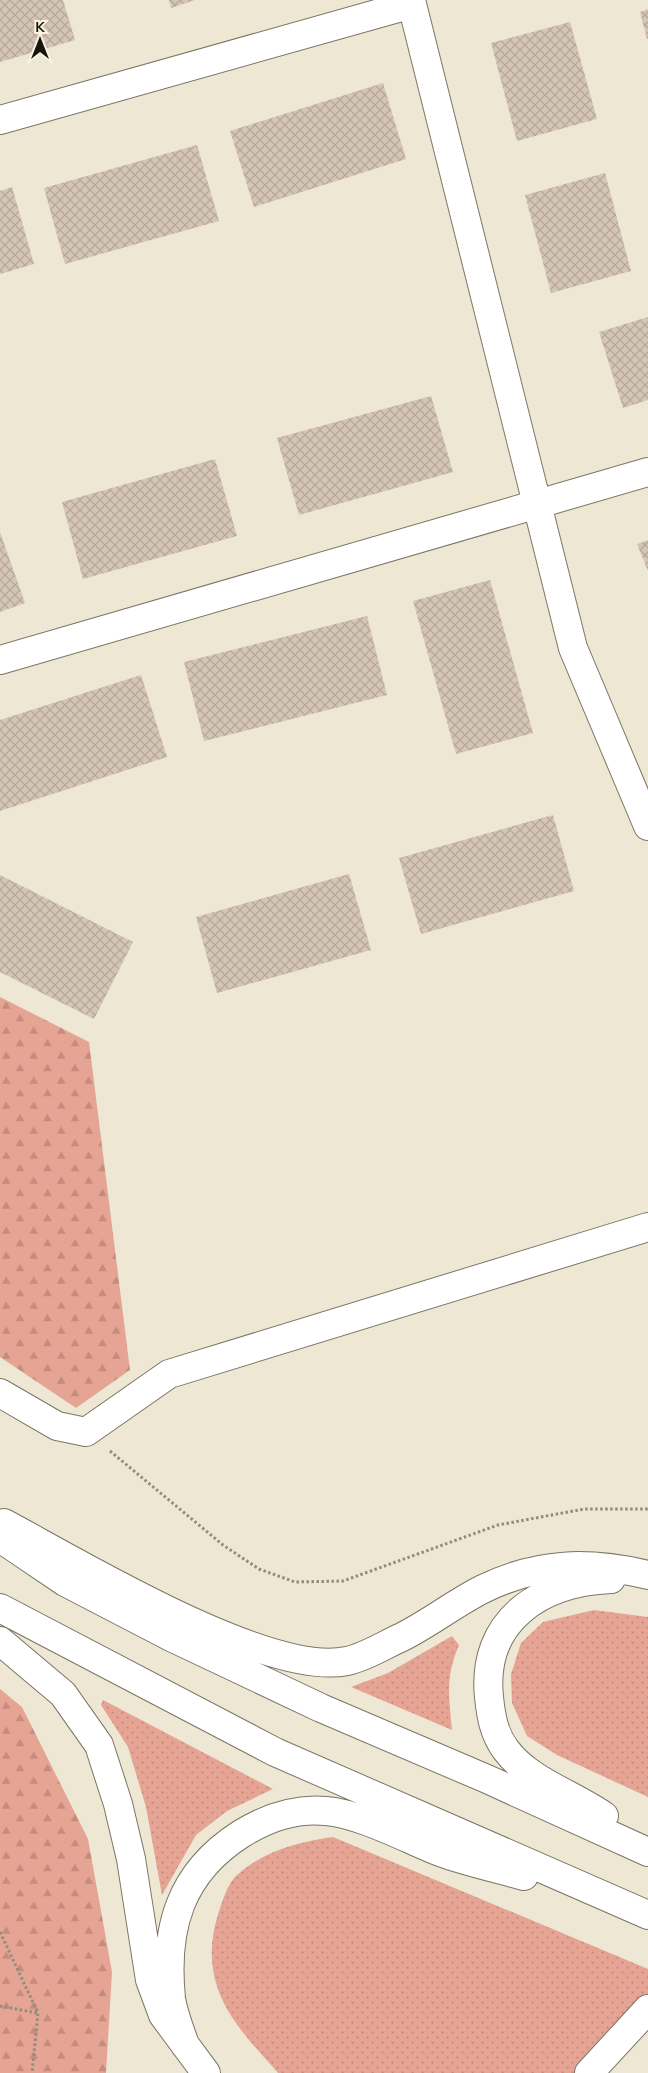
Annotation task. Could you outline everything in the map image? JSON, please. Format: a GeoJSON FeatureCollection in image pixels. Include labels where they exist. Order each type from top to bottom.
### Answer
{"type":"FeatureCollection","features":[{"type":"Feature","properties":{"kind":"main road"},"geometry":{"type":"LineString","coordinates":[[0,120],[412,2],[574,648],[648,826]]}},
{"type":"Feature","properties":{"kind":"main road"},"geometry":{"type":"LineString","coordinates":[[0,660],[648,472]]}},
{"type":"Feature","properties":{"kind":"main road"},"geometry":{"type":"LineString","coordinates":[[0,1393],[57,1426],[86,1432],[169,1374],[648,1227]]}},
{"type":"Feature","properties":{"kind":"main road"},"geometry":{"type":"LineString","coordinates":[[0,1521],[129,1590],[240,1642],[301,1660],[324,1662],[346,1662],[365,1655],[421,1627],[483,1589],[541,1569],[591,1565],[648,1576]]}},
{"type":"Feature","properties":{"kind":"main road"},"geometry":{"type":"LineString","coordinates":[[0,1538],[65,1582],[171,1637],[321,1708],[487,1779],[648,1852]]}},
{"type":"Feature","properties":{"kind":"main road"},"geometry":{"type":"LineString","coordinates":[[648,1576],[581,1582],[535,1598],[508,1621],[493,1653],[488,1671],[492,1724],[506,1750],[526,1770],[594,1809],[648,1846]]}},
{"type":"Feature","properties":{"kind":"main road"},"geometry":{"type":"LineString","coordinates":[[0,1608],[275,1752],[637,1910]]}},
{"type":"Feature","properties":{"kind":"main road"},"geometry":{"type":"LineString","coordinates":[[0,1641],[63,1694],[99,1745],[118,1804],[131,1859],[150,1980],[163,2015],[206,2073]]}},
{"type":"Feature","properties":{"kind":"main road"},"geometry":{"type":"LineString","coordinates":[[185,2045],[171,1999],[170,1962],[172,1931],[182,1895],[200,1869],[221,1847],[258,1824],[298,1810],[328,1811],[357,1819],[442,1853],[637,1910]]}},
{"type":"Feature","properties":{"kind":"main road"},"geometry":{"type":"LineString","coordinates":[[589,2073],[648,2009]]}},
{"type":"Feature","properties":{"kind":"path"},"geometry":{"type":"LineString","coordinates":[[86,1432],[223,1546],[259,1569],[295,1582],[344,1581],[498,1525],[584,1509],[648,1509]]}},
{"type":"Feature","properties":{"kind":"path"},"geometry":{"type":"LineString","coordinates":[[0,1932],[38,2013],[32,2073]]}},
{"type":"Feature","properties":{"kind":"path"},"geometry":{"type":"LineString","coordinates":[[0,2006],[38,2013]]}},
{"type":"Feature","properties":{"kind":"green space"},"geometry":{"type":"Polygon","coordinates":[[[0,997],[89,1042],[130,1370],[76,1408],[0,1357],[0,997]]]}},
{"type":"Feature","properties":{"kind":"green space"},"geometry":{"type":"Polygon","coordinates":[[[594,1610],[648,1617],[648,1797],[557,1755],[527,1736],[512,1703],[511,1674],[521,1643],[543,1622],[594,1610]]]}},
{"type":"Feature","properties":{"kind":"green space"},"geometry":{"type":"Polygon","coordinates":[[[452,1636],[459,1645],[452,1667],[449,1687],[452,1730],[351,1687],[388,1673],[452,1636]]]}},
{"type":"Feature","properties":{"kind":"green space"},"geometry":{"type":"Polygon","coordinates":[[[0,1689],[22,1707],[88,1839],[112,1972],[106,2073],[0,2073],[0,1689]]]}},
{"type":"Feature","properties":{"kind":"green space"},"geometry":{"type":"Polygon","coordinates":[[[103,1700],[273,1789],[227,1811],[196,1835],[162,1895],[146,1807],[128,1747],[101,1705],[103,1700]]]}},
{"type":"Feature","properties":{"kind":"green space"},"geometry":{"type":"Polygon","coordinates":[[[333,1837],[648,1969],[648,1997],[577,2073],[278,2073],[239,2027],[221,1997],[213,1968],[214,1928],[229,1886],[235,1877],[246,1868],[257,1860],[281,1849],[333,1837]]]}},
{"type":"Feature","properties":{"kind":"building"},"geometry":{"type":"Polygon","coordinates":[[[0,0],[63,0],[75,40],[0,62],[0,0]]]}},
{"type":"Feature","properties":{"kind":"building"},"geometry":{"type":"Polygon","coordinates":[[[169,0],[195,0],[171,8],[169,0]]]}},
{"type":"Feature","properties":{"kind":"building"},"geometry":{"type":"Polygon","coordinates":[[[648,9],[648,39],[647,39],[640,12],[648,9]]]}},
{"type":"Feature","properties":{"kind":"building"},"geometry":{"type":"Polygon","coordinates":[[[570,22],[597,119],[517,141],[491,43],[570,22]]]}},
{"type":"Feature","properties":{"kind":"building"},"geometry":{"type":"Polygon","coordinates":[[[383,83],[406,159],[254,207],[230,131],[383,83]]]}},
{"type":"Feature","properties":{"kind":"building"},"geometry":{"type":"Polygon","coordinates":[[[197,145],[219,221],[65,264],[44,188],[197,145]]]}},
{"type":"Feature","properties":{"kind":"building"},"geometry":{"type":"Polygon","coordinates":[[[605,173],[631,271],[551,293],[525,195],[605,173]]]}},
{"type":"Feature","properties":{"kind":"building"},"geometry":{"type":"Polygon","coordinates":[[[12,187],[34,264],[0,274],[0,191],[12,187]]]}},
{"type":"Feature","properties":{"kind":"building"},"geometry":{"type":"Polygon","coordinates":[[[648,317],[648,400],[623,408],[599,332],[648,317]]]}},
{"type":"Feature","properties":{"kind":"building"},"geometry":{"type":"Polygon","coordinates":[[[431,396],[453,472],[299,515],[277,438],[431,396]]]}},
{"type":"Feature","properties":{"kind":"building"},"geometry":{"type":"Polygon","coordinates":[[[215,459],[237,536],[83,579],[62,502],[215,459]]]}},
{"type":"Feature","properties":{"kind":"building"},"geometry":{"type":"Polygon","coordinates":[[[0,532],[25,603],[0,612],[0,532]]]}},
{"type":"Feature","properties":{"kind":"building"},"geometry":{"type":"Polygon","coordinates":[[[648,540],[648,571],[637,544],[648,540]]]}},
{"type":"Feature","properties":{"kind":"building"},"geometry":{"type":"Polygon","coordinates":[[[490,580],[533,733],[456,754],[413,601],[490,580]]]}},
{"type":"Feature","properties":{"kind":"building"},"geometry":{"type":"Polygon","coordinates":[[[367,616],[387,695],[204,741],[184,662],[367,616]]]}},
{"type":"Feature","properties":{"kind":"building"},"geometry":{"type":"Polygon","coordinates":[[[141,675],[167,757],[0,811],[0,720],[141,675]]]}},
{"type":"Feature","properties":{"kind":"building"},"geometry":{"type":"Polygon","coordinates":[[[553,815],[574,891],[421,934],[399,858],[553,815]]]}},
{"type":"Feature","properties":{"kind":"building"},"geometry":{"type":"Polygon","coordinates":[[[349,874],[371,950],[217,993],[196,917],[349,874]]]}},
{"type":"Feature","properties":{"kind":"building"},"geometry":{"type":"Polygon","coordinates":[[[0,875],[133,942],[94,1019],[0,972],[0,875]]]}}]}
